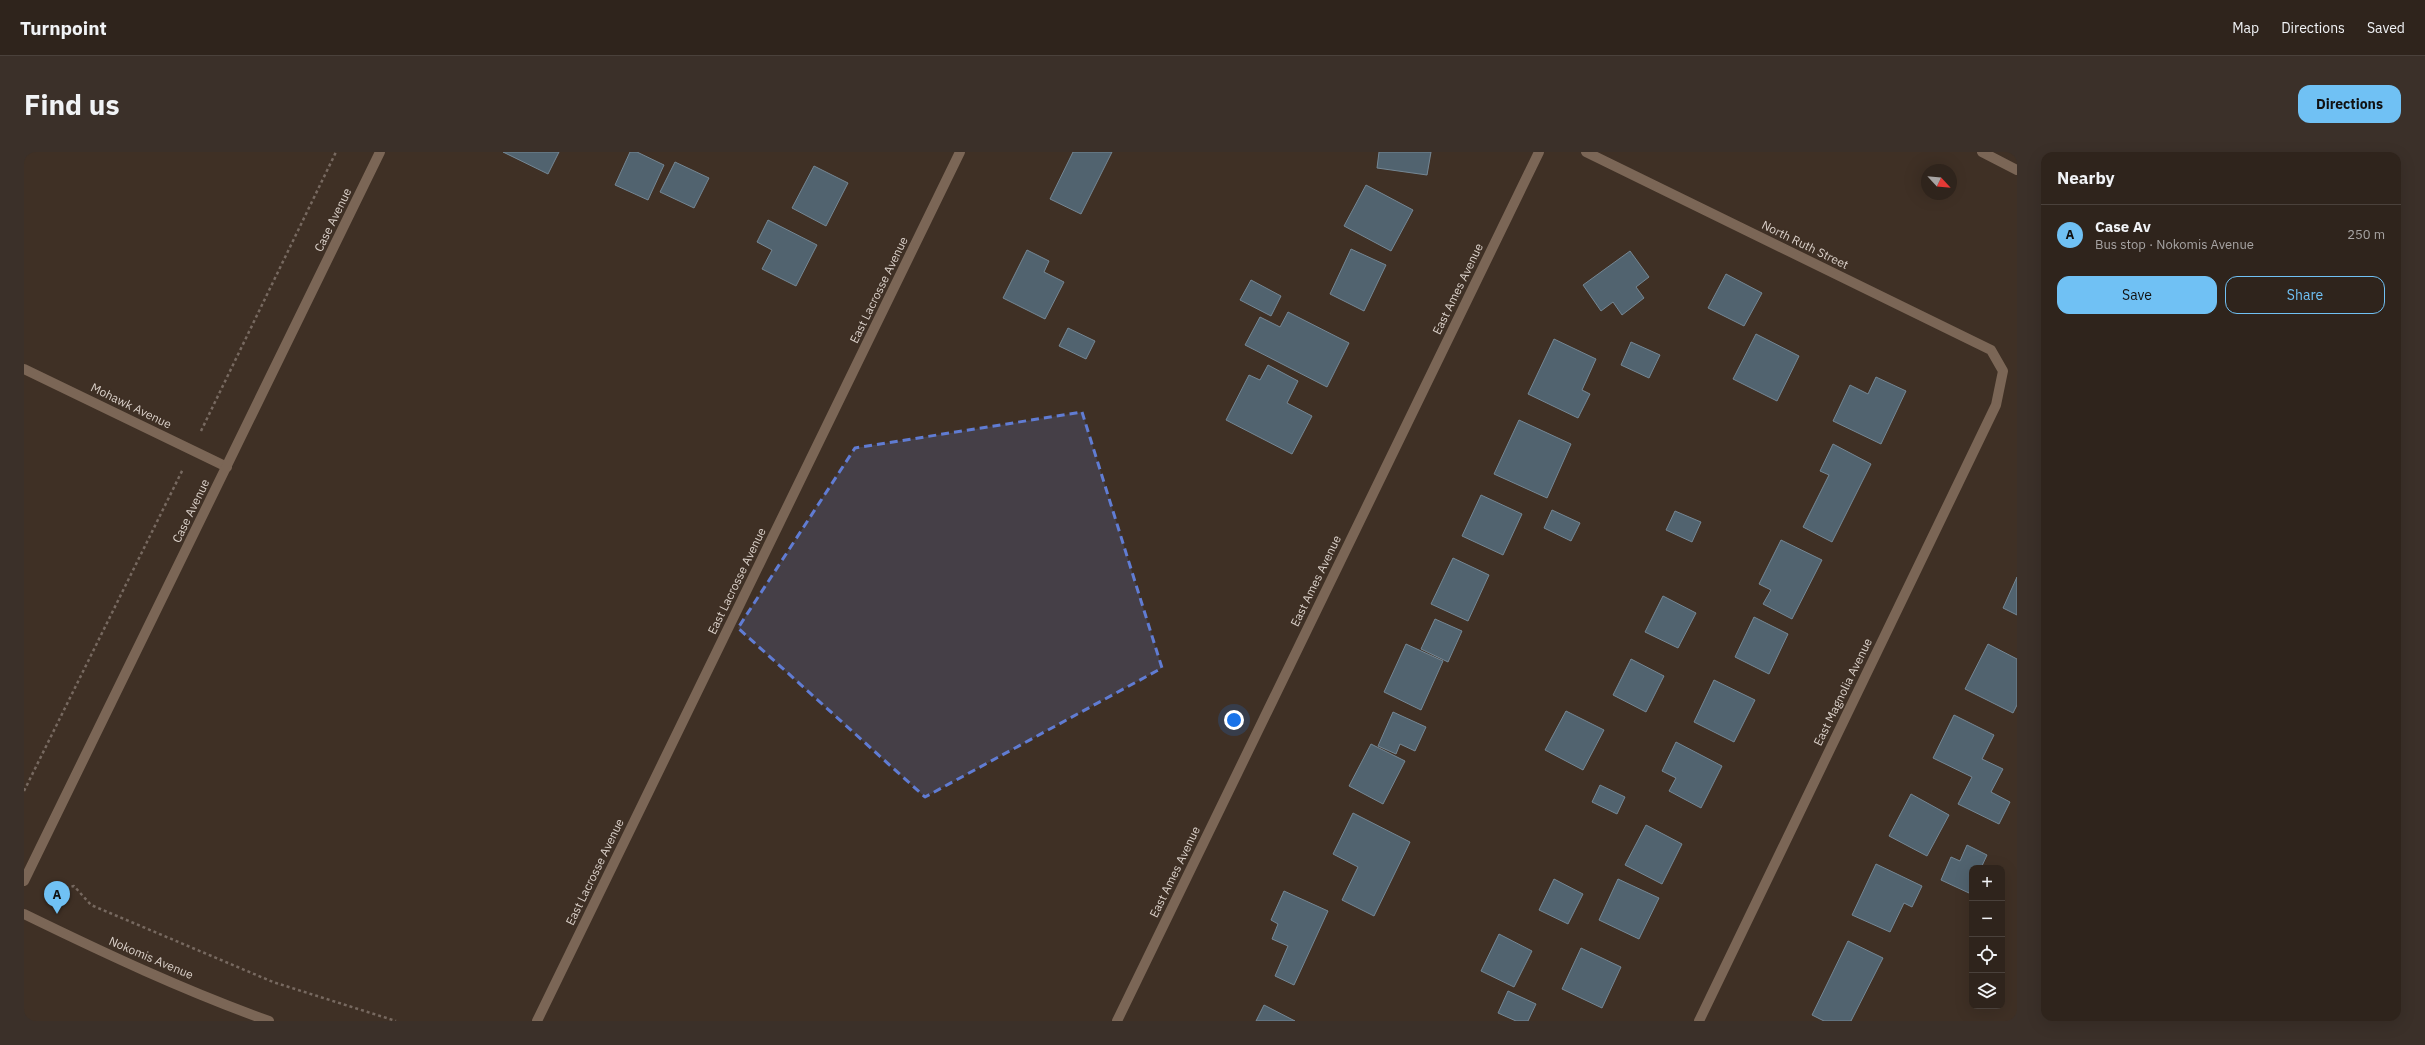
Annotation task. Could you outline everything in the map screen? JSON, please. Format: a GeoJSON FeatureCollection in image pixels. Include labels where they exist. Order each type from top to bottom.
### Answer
{"type":"FeatureCollection","features":[{"type":"Feature","properties":{"kind":"street","name":"Case Avenue"},"geometry":{"type":"LineString","coordinates":[[24,881],[380,152]]}},
{"type":"Feature","properties":{"kind":"street","name":"East Lacrosse Avenue"},"geometry":{"type":"LineString","coordinates":[[537,1021],[960,152]]}},
{"type":"Feature","properties":{"kind":"street","name":"East Ames Avenue"},"geometry":{"type":"LineString","coordinates":[[1117,1021],[1539,152]]}},
{"type":"Feature","properties":{"kind":"street","name":"North Ruth Street"},"geometry":{"type":"LineString","coordinates":[[1586,152],[1991,350],[2003,371]]}},
{"type":"Feature","properties":{"kind":"street"},"geometry":{"type":"LineString","coordinates":[[1607,152],[1608,163]]}},
{"type":"Feature","properties":{"kind":"street"},"geometry":{"type":"LineString","coordinates":[[1982,152],[2017,170]]}},
{"type":"Feature","properties":{"kind":"street","name":"Mohawk Avenue"},"geometry":{"type":"LineString","coordinates":[[24,369],[227,467]]}},
{"type":"Feature","properties":{"kind":"street","name":"East Magnolia Avenue"},"geometry":{"type":"LineString","coordinates":[[1699,1021],[1996,405],[2003,371]]}},
{"type":"Feature","properties":{"kind":"street","name":"Nokomis Avenue"},"geometry":{"type":"LineString","coordinates":[[24,914],[107,954],[235,1009],[270,1021]]}},
{"type":"Feature","properties":{"kind":"path"},"geometry":{"type":"LineString","coordinates":[[201,431],[336,152]]}},
{"type":"Feature","properties":{"kind":"path"},"geometry":{"type":"LineString","coordinates":[[24,791],[184,466]]}},
{"type":"Feature","properties":{"kind":"path"},"geometry":{"type":"LineString","coordinates":[[54,891],[74,886],[91,905],[273,982],[396,1021]]}},
{"type":"Feature","properties":{"kind":"highlighted area"},"geometry":{"type":"Polygon","coordinates":[[[1082,412],[1162,668],[925,797],[738,628],[855,448],[1082,412]]]}},
{"type":"Feature","properties":{"kind":"building"},"geometry":{"type":"Polygon","coordinates":[[[503,152],[559,152],[548,174],[503,152]]]}},
{"type":"Feature","properties":{"kind":"building"},"geometry":{"type":"Polygon","coordinates":[[[630,152],[637,152],[664,165],[648,200],[615,185],[630,152]]]}},
{"type":"Feature","properties":{"kind":"building"},"geometry":{"type":"Polygon","coordinates":[[[1073,152],[1112,152],[1081,214],[1050,199],[1073,152]]]}},
{"type":"Feature","properties":{"kind":"building"},"geometry":{"type":"Polygon","coordinates":[[[1379,152],[1431,152],[1427,175],[1377,168],[1379,152]]]}},
{"type":"Feature","properties":{"kind":"building"},"geometry":{"type":"Polygon","coordinates":[[[675,162],[709,178],[694,208],[660,192],[675,162]]]}},
{"type":"Feature","properties":{"kind":"building"},"geometry":{"type":"Polygon","coordinates":[[[814,166],[848,183],[826,226],[792,208],[814,166]]]}},
{"type":"Feature","properties":{"kind":"building"},"geometry":{"type":"Polygon","coordinates":[[[1366,185],[1413,210],[1391,251],[1344,226],[1366,185]]]}},
{"type":"Feature","properties":{"kind":"building"},"geometry":{"type":"Polygon","coordinates":[[[768,220],[817,245],[796,286],[762,269],[772,250],[757,242],[768,220]]]}},
{"type":"Feature","properties":{"kind":"building"},"geometry":{"type":"Polygon","coordinates":[[[1351,249],[1386,265],[1364,311],[1330,294],[1351,249]]]}},
{"type":"Feature","properties":{"kind":"building"},"geometry":{"type":"Polygon","coordinates":[[[1027,250],[1049,261],[1044,272],[1064,282],[1045,319],[1003,298],[1027,250]]]}},
{"type":"Feature","properties":{"kind":"building"},"geometry":{"type":"Polygon","coordinates":[[[1630,251],[1649,277],[1636,287],[1644,298],[1622,315],[1613,302],[1601,311],[1583,285],[1630,251]]]}},
{"type":"Feature","properties":{"kind":"building"},"geometry":{"type":"Polygon","coordinates":[[[1726,274],[1762,293],[1744,326],[1708,308],[1726,274]]]}},
{"type":"Feature","properties":{"kind":"building"},"geometry":{"type":"Polygon","coordinates":[[[1251,280],[1281,296],[1271,316],[1240,300],[1251,280]]]}},
{"type":"Feature","properties":{"kind":"building"},"geometry":{"type":"Polygon","coordinates":[[[1288,312],[1349,343],[1327,387],[1245,345],[1260,317],[1280,327],[1288,312]]]}},
{"type":"Feature","properties":{"kind":"building"},"geometry":{"type":"Polygon","coordinates":[[[1068,328],[1095,341],[1086,359],[1059,346],[1068,328]]]}},
{"type":"Feature","properties":{"kind":"building"},"geometry":{"type":"Polygon","coordinates":[[[1756,334],[1799,356],[1777,401],[1733,379],[1756,334]]]}},
{"type":"Feature","properties":{"kind":"building"},"geometry":{"type":"Polygon","coordinates":[[[1554,339],[1596,359],[1582,390],[1590,394],[1578,418],[1528,394],[1554,339]]]}},
{"type":"Feature","properties":{"kind":"building"},"geometry":{"type":"Polygon","coordinates":[[[1631,342],[1660,355],[1649,378],[1621,365],[1631,342]]]}},
{"type":"Feature","properties":{"kind":"building"},"geometry":{"type":"Polygon","coordinates":[[[1268,365],[1298,381],[1287,403],[1312,416],[1292,454],[1226,420],[1249,375],[1260,380],[1268,365]]]}},
{"type":"Feature","properties":{"kind":"building"},"geometry":{"type":"Polygon","coordinates":[[[1876,377],[1906,391],[1881,444],[1833,421],[1850,385],[1868,394],[1876,377]]]}},
{"type":"Feature","properties":{"kind":"building"},"geometry":{"type":"Polygon","coordinates":[[[1519,420],[1571,444],[1547,498],[1494,474],[1519,420]]]}},
{"type":"Feature","properties":{"kind":"building"},"geometry":{"type":"Polygon","coordinates":[[[1833,444],[1871,464],[1832,542],[1803,527],[1829,475],[1820,471],[1833,444]]]}},
{"type":"Feature","properties":{"kind":"building"},"geometry":{"type":"Polygon","coordinates":[[[1481,495],[1522,514],[1503,555],[1462,536],[1481,495]]]}},
{"type":"Feature","properties":{"kind":"building"},"geometry":{"type":"Polygon","coordinates":[[[1552,510],[1580,523],[1571,541],[1544,528],[1552,510]]]}},
{"type":"Feature","properties":{"kind":"building"},"geometry":{"type":"Polygon","coordinates":[[[1675,511],[1701,522],[1692,542],[1666,530],[1675,511]]]}},
{"type":"Feature","properties":{"kind":"building"},"geometry":{"type":"Polygon","coordinates":[[[1781,540],[1822,560],[1792,619],[1763,604],[1771,590],[1759,584],[1781,540]]]}},
{"type":"Feature","properties":{"kind":"building"},"geometry":{"type":"Polygon","coordinates":[[[1453,558],[1489,575],[1468,621],[1431,604],[1453,558]]]}},
{"type":"Feature","properties":{"kind":"building"},"geometry":{"type":"Polygon","coordinates":[[[2017,577],[2017,615],[2003,608],[2017,577]]]}},
{"type":"Feature","properties":{"kind":"building"},"geometry":{"type":"Polygon","coordinates":[[[1663,596],[1696,613],[1678,648],[1645,632],[1663,596]]]}},
{"type":"Feature","properties":{"kind":"building"},"geometry":{"type":"Polygon","coordinates":[[[1754,617],[1788,634],[1769,674],[1735,657],[1754,617]]]}},
{"type":"Feature","properties":{"kind":"building"},"geometry":{"type":"Polygon","coordinates":[[[1435,619],[1462,631],[1448,662],[1421,649],[1435,619]]]}},
{"type":"Feature","properties":{"kind":"building"},"geometry":{"type":"Polygon","coordinates":[[[1406,644],[1443,661],[1421,710],[1384,692],[1406,644]]]}},
{"type":"Feature","properties":{"kind":"building"},"geometry":{"type":"Polygon","coordinates":[[[1988,644],[2017,659],[2017,705],[2013,713],[1965,689],[1988,644]]]}},
{"type":"Feature","properties":{"kind":"building"},"geometry":{"type":"Polygon","coordinates":[[[1631,659],[1664,676],[1646,712],[1613,695],[1631,659]]]}},
{"type":"Feature","properties":{"kind":"building"},"geometry":{"type":"Polygon","coordinates":[[[1714,680],[1755,700],[1734,742],[1694,722],[1714,680]]]}},
{"type":"Feature","properties":{"kind":"building"},"geometry":{"type":"Polygon","coordinates":[[[1566,711],[1604,730],[1583,770],[1545,750],[1566,711]]]}},
{"type":"Feature","properties":{"kind":"building"},"geometry":{"type":"Polygon","coordinates":[[[1393,712],[1426,727],[1415,751],[1400,744],[1396,754],[1378,746],[1393,712]]]}},
{"type":"Feature","properties":{"kind":"building"},"geometry":{"type":"Polygon","coordinates":[[[1954,715],[1994,735],[1982,759],[2003,769],[1991,792],[2010,802],[1999,824],[1958,804],[1972,777],[1933,758],[1954,715]]]}},
{"type":"Feature","properties":{"kind":"building"},"geometry":{"type":"Polygon","coordinates":[[[1676,742],[1722,766],[1701,808],[1669,791],[1676,778],[1662,771],[1676,742]]]}},
{"type":"Feature","properties":{"kind":"building"},"geometry":{"type":"Polygon","coordinates":[[[1371,744],[1405,761],[1383,804],[1349,786],[1371,744]]]}},
{"type":"Feature","properties":{"kind":"building"},"geometry":{"type":"Polygon","coordinates":[[[1600,785],[1625,797],[1617,814],[1592,802],[1600,785]]]}},
{"type":"Feature","properties":{"kind":"building"},"geometry":{"type":"Polygon","coordinates":[[[1911,794],[1949,815],[1927,856],[1889,836],[1911,794]]]}},
{"type":"Feature","properties":{"kind":"building"},"geometry":{"type":"Polygon","coordinates":[[[1353,813],[1410,842],[1374,916],[1342,900],[1358,867],[1333,854],[1353,813]]]}},
{"type":"Feature","properties":{"kind":"building"},"geometry":{"type":"Polygon","coordinates":[[[1646,825],[1682,844],[1662,884],[1625,865],[1646,825]]]}},
{"type":"Feature","properties":{"kind":"building"},"geometry":{"type":"Polygon","coordinates":[[[1967,845],[1987,855],[1982,865],[1969,865],[1969,893],[1941,880],[1951,857],[1960,861],[1967,845]]]}},
{"type":"Feature","properties":{"kind":"building"},"geometry":{"type":"Polygon","coordinates":[[[1876,864],[1922,886],[1912,907],[1904,903],[1890,932],[1852,915],[1876,864]]]}},
{"type":"Feature","properties":{"kind":"building"},"geometry":{"type":"Polygon","coordinates":[[[1554,879],[1583,894],[1568,924],[1539,910],[1554,879]]]}},
{"type":"Feature","properties":{"kind":"building"},"geometry":{"type":"Polygon","coordinates":[[[1618,879],[1659,898],[1639,939],[1599,920],[1618,879]]]}},
{"type":"Feature","properties":{"kind":"building"},"geometry":{"type":"Polygon","coordinates":[[[1284,891],[1328,911],[1294,985],[1275,976],[1288,946],[1272,939],[1278,924],[1271,920],[1284,891]]]}},
{"type":"Feature","properties":{"kind":"building"},"geometry":{"type":"Polygon","coordinates":[[[1499,934],[1532,951],[1514,987],[1481,971],[1499,934]]]}},
{"type":"Feature","properties":{"kind":"building"},"geometry":{"type":"Polygon","coordinates":[[[1848,941],[1883,958],[1851,1021],[1824,1021],[1812,1015],[1848,941]]]}},
{"type":"Feature","properties":{"kind":"building"},"geometry":{"type":"Polygon","coordinates":[[[1581,948],[1621,967],[1602,1008],[1562,989],[1581,948]]]}},
{"type":"Feature","properties":{"kind":"building"},"geometry":{"type":"Polygon","coordinates":[[[1508,991],[1536,1004],[1528,1021],[1516,1021],[1498,1013],[1508,991]]]}},
{"type":"Feature","properties":{"kind":"building"},"geometry":{"type":"Polygon","coordinates":[[[1264,1005],[1295,1021],[1256,1021],[1264,1005]]]}},
{"type":"Feature","properties":{"kind":"place","name":"Case Av"},"geometry":{"type":"Point","coordinates":[57,914]}}]}
